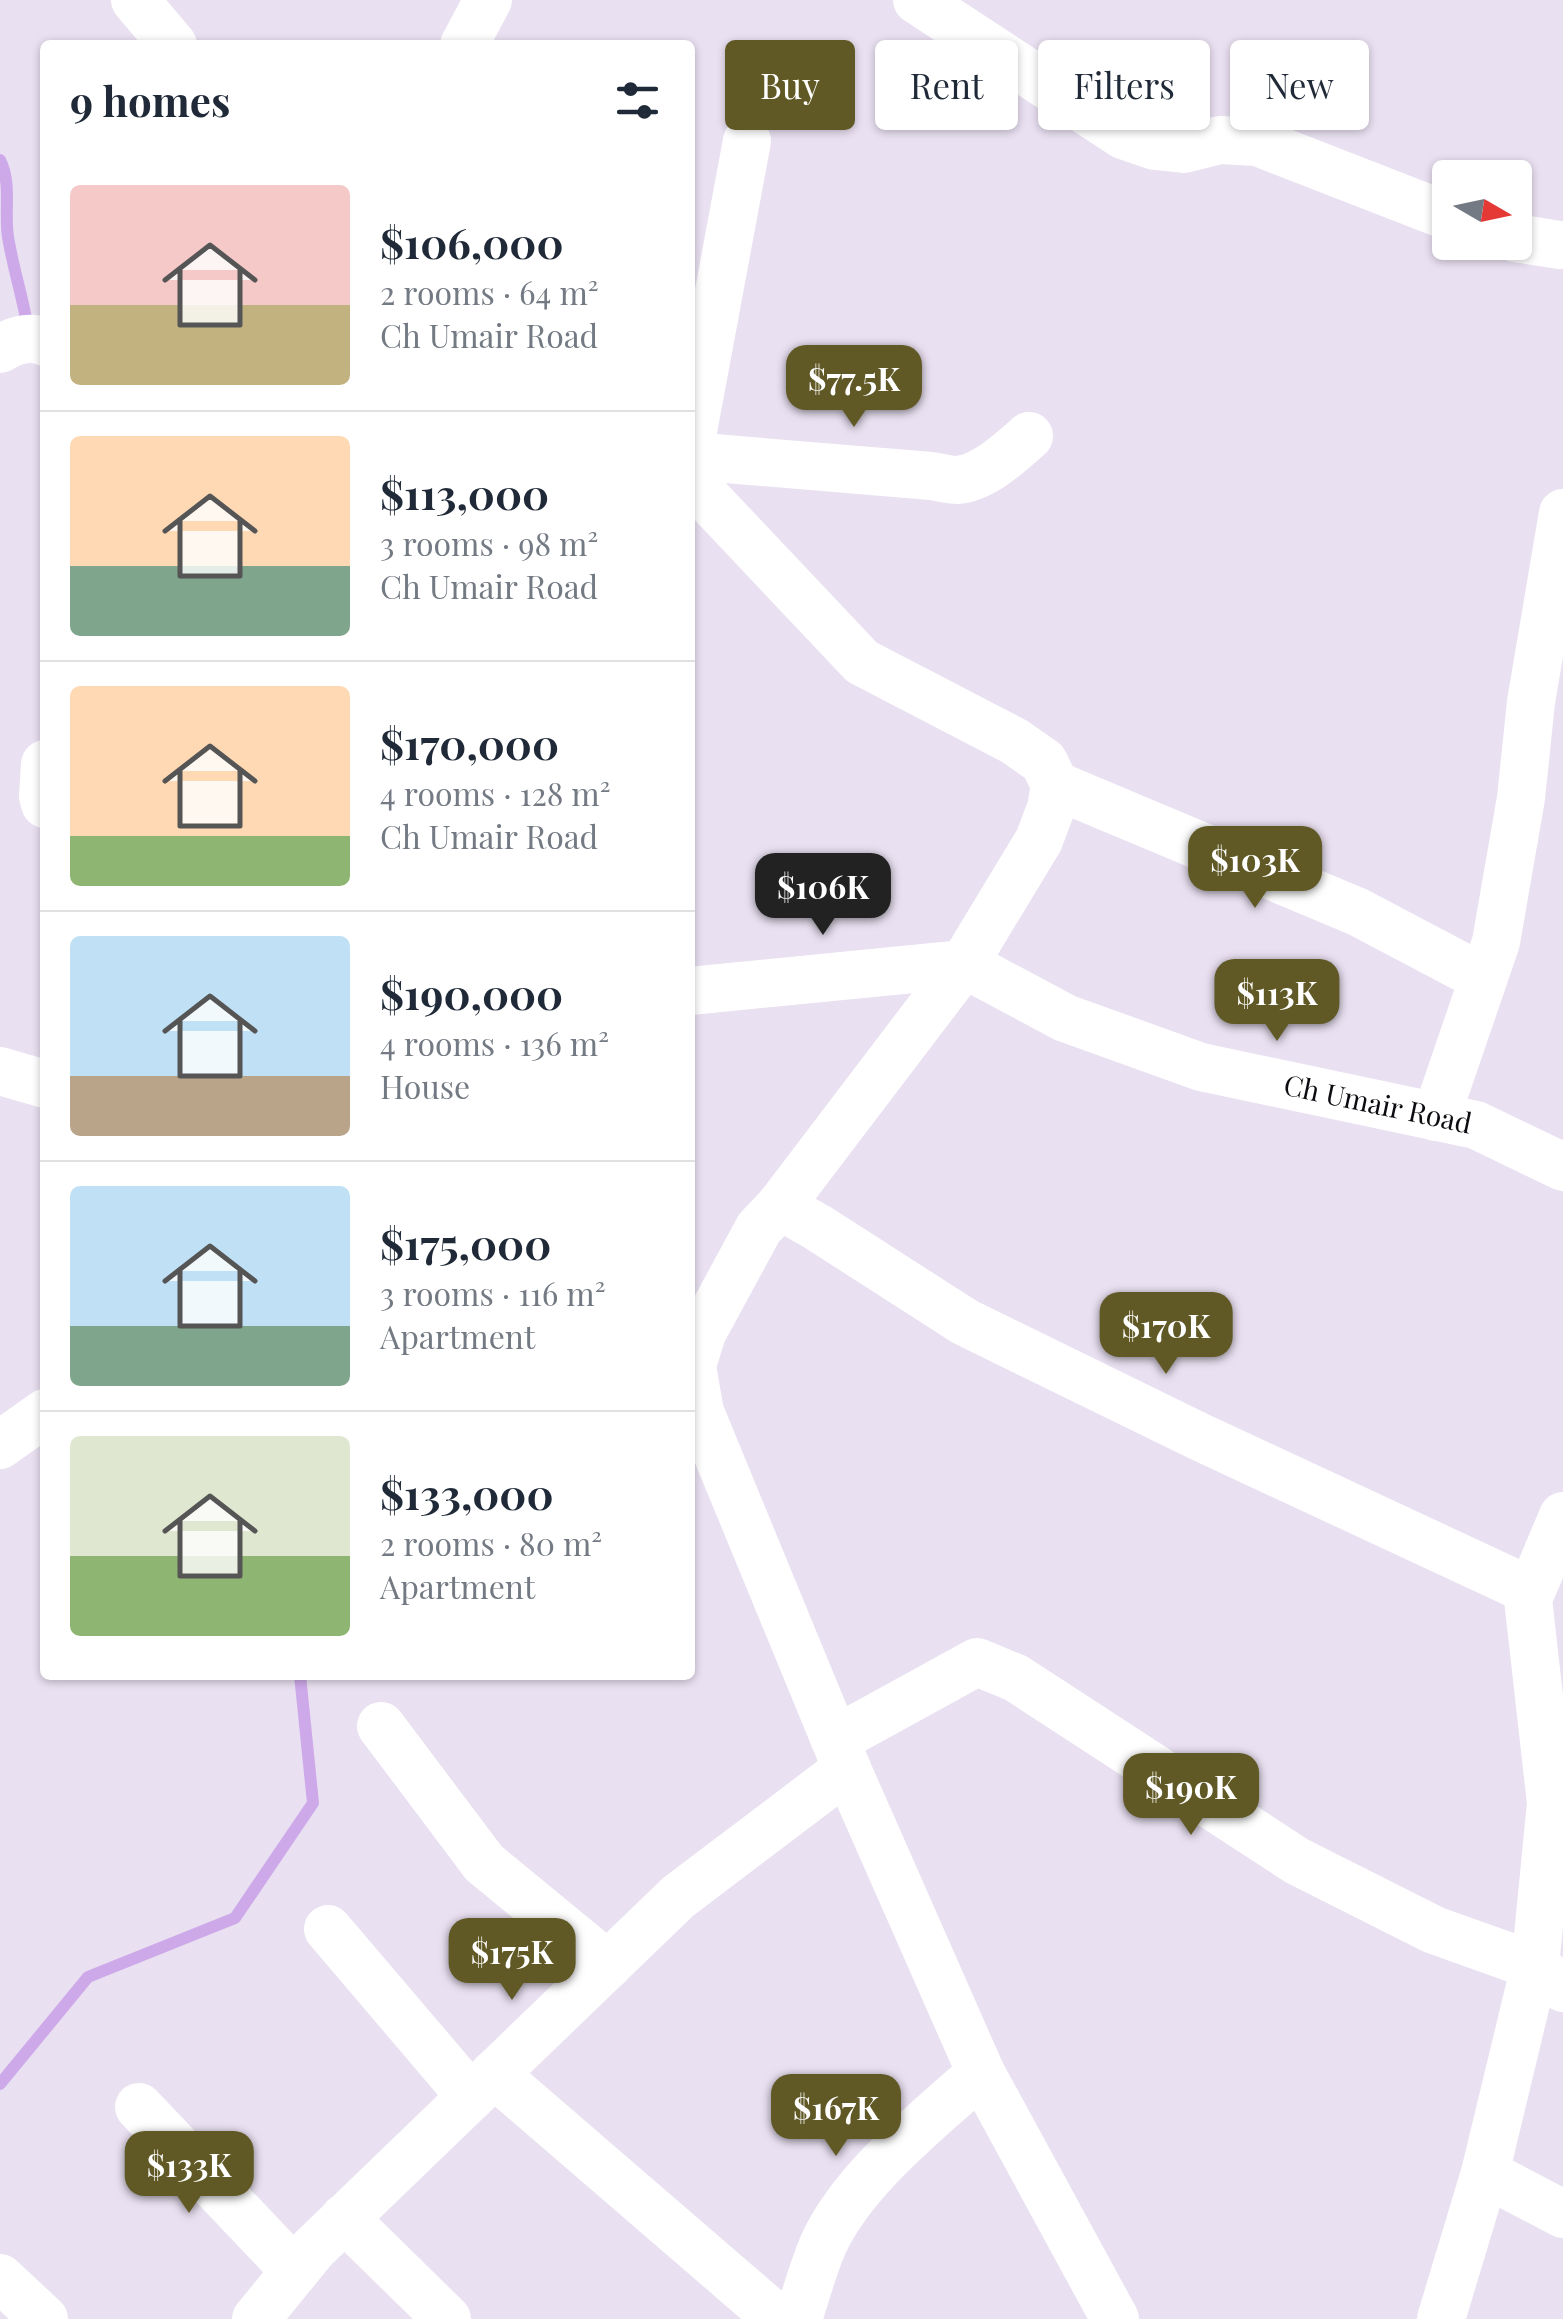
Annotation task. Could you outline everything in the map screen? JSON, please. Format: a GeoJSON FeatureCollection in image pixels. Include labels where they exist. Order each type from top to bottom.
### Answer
{"type":"FeatureCollection","features":[{"type":"Feature","properties":{"kind":"street"},"geometry":{"type":"LineString","coordinates":[[135,0],[169,40]]}},
{"type":"Feature","properties":{"kind":"street"},"geometry":{"type":"LineString","coordinates":[[467,40],[488,0]]}},
{"type":"Feature","properties":{"kind":"street"},"geometry":{"type":"LineString","coordinates":[[916,0],[1122,135],[1154,146],[1184,149],[1220,140],[1258,142],[1432,210]]}},
{"type":"Feature","properties":{"kind":"street"},"geometry":{"type":"LineString","coordinates":[[695,420],[746,142]]}},
{"type":"Feature","properties":{"kind":"street"},"geometry":{"type":"LineString","coordinates":[[695,456],[957,480],[978,473],[1029,436]]}},
{"type":"Feature","properties":{"kind":"street"},"geometry":{"type":"LineString","coordinates":[[695,485],[862,662],[1014,741],[1044,762],[1056,785],[1358,912],[1483,978]]}},
{"type":"Feature","properties":{"kind":"street"},"geometry":{"type":"LineString","coordinates":[[1436,1117],[1496,942],[1521,798],[1531,702],[1556,593],[1563,513]]}},
{"type":"Feature","properties":{"kind":"street"},"geometry":{"type":"LineString","coordinates":[[695,1356],[702,1333],[759,1228],[780,1206],[964,964],[1039,840],[1056,785]]}},
{"type":"Feature","properties":{"kind":"street"},"geometry":{"type":"LineString","coordinates":[[695,991],[964,964]]}},
{"type":"Feature","properties":{"kind":"street","name":"Ch Umair Road"},"geometry":{"type":"LineString","coordinates":[[964,964],[1065,1018],[1201,1067],[1476,1125],[1563,1167]]}},
{"type":"Feature","properties":{"kind":"street"},"geometry":{"type":"LineString","coordinates":[[0,1071],[40,1083]]}},
{"type":"Feature","properties":{"kind":"street"},"geometry":{"type":"LineString","coordinates":[[780,1206],[965,1322],[1531,1591]]}},
{"type":"Feature","properties":{"kind":"street"},"geometry":{"type":"LineString","coordinates":[[695,1383],[700,1412],[841,1755],[981,2073],[1115,2319]]}},
{"type":"Feature","properties":{"kind":"street"},"geometry":{"type":"LineString","coordinates":[[0,1445],[40,1417]]}},
{"type":"Feature","properties":{"kind":"street"},"geometry":{"type":"LineString","coordinates":[[1441,2319],[1549,1977],[1551,1803],[1528,1599],[1563,1516]]}},
{"type":"Feature","properties":{"kind":"street"},"geometry":{"type":"LineString","coordinates":[[256,2319],[313,2248],[678,1898],[841,1755],[977,1662],[1016,1678],[1298,1860],[1434,1930],[1549,1977]]}},
{"type":"Feature","properties":{"kind":"street"},"geometry":{"type":"LineString","coordinates":[[382,1726],[484,1863],[608,1965]]}},
{"type":"Feature","properties":{"kind":"street"},"geometry":{"type":"LineString","coordinates":[[328,1929],[482,2085],[778,2319]]}},
{"type":"Feature","properties":{"kind":"street"},"geometry":{"type":"LineString","coordinates":[[798,2319],[824,2243],[848,2206],[892,2152],[981,2073]]}},
{"type":"Feature","properties":{"kind":"street"},"geometry":{"type":"LineString","coordinates":[[139,2107],[295,2270]]}},
{"type":"Feature","properties":{"kind":"street"},"geometry":{"type":"LineString","coordinates":[[1485,2173],[1563,2214]]}},
{"type":"Feature","properties":{"kind":"street"},"geometry":{"type":"LineString","coordinates":[[344,2218],[447,2319]]}},
{"type":"Feature","properties":{"kind":"street"},"geometry":{"type":"LineString","coordinates":[[0,2278],[44,2319]]}},
{"type":"Feature","properties":{"kind":"waterway"},"geometry":{"type":"LineString","coordinates":[[0,160],[7,188],[8,237],[28,329]]}},
{"type":"Feature","properties":{"kind":"waterway"},"geometry":{"type":"LineString","coordinates":[[0,2084],[88,1977],[235,1918],[313,1803],[301,1680]]}}]}
